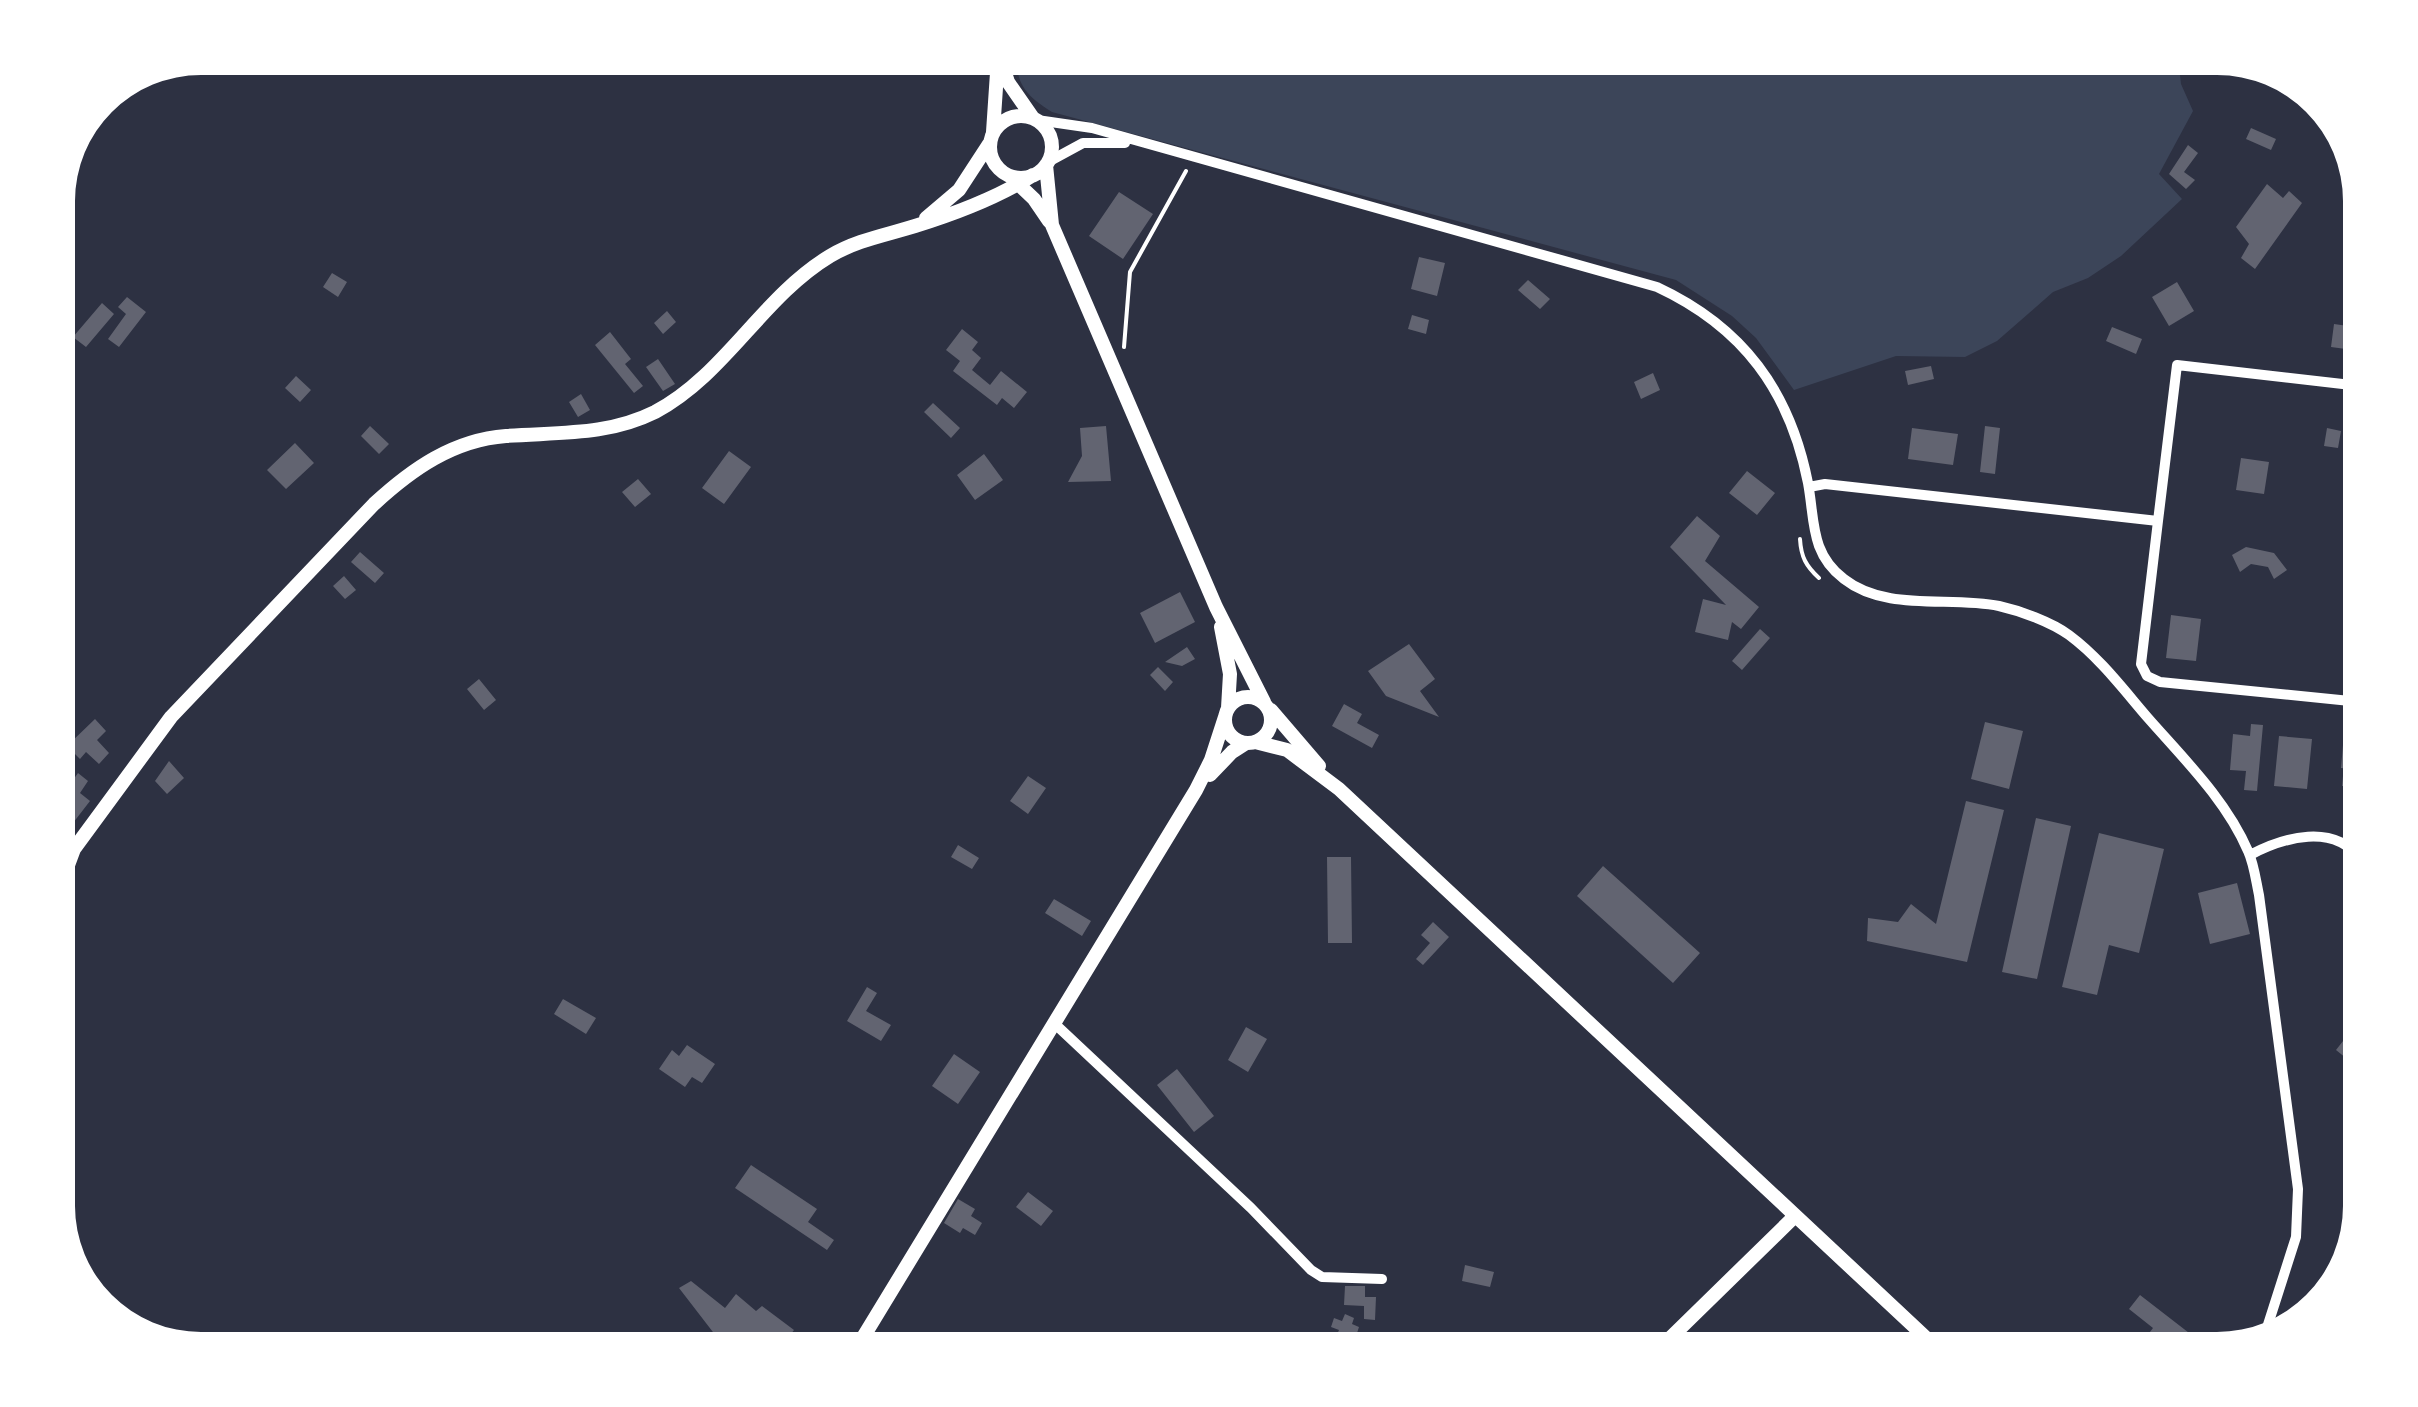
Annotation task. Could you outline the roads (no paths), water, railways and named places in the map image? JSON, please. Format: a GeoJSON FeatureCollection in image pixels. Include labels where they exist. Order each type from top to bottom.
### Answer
{"type":"FeatureCollection","features":[{"type":"Feature","properties":{"kind":"street"},"geometry":{"type":"LineString","coordinates":[[998,75],[990,152],[1000,170],[1019,184],[1052,225],[1216,607],[1271,714],[1269,731],[1224,759],[1196,790]]}},
{"type":"Feature","properties":{"kind":"street"},"geometry":{"type":"LineString","coordinates":[[1006,75],[1049,134],[1052,225]]}},
{"type":"Feature","properties":{"kind":"street"},"geometry":{"type":"LineString","coordinates":[[917,225],[959,190],[992,138],[1010,118],[1035,119],[1092,128],[1657,287],[1685,300],[1741,344],[1775,387],[1798,444],[1809,487],[1817,548],[1826,563],[1858,589],[1877,596],[1999,606],[2065,632],[2084,647],[2218,799],[2250,855],[2259,895],[2298,1189],[2296,1238],[2270,1320]]}},
{"type":"Feature","properties":{"kind":"street"},"geometry":{"type":"LineString","coordinates":[[75,848],[170,717],[409,472],[470,444],[504,436],[592,432],[656,411],[721,360],[771,302],[798,278],[856,242],[917,225],[1010,191],[1047,163],[1084,143],[1141,144]]}},
{"type":"Feature","properties":{"kind":"street"},"geometry":{"type":"LineString","coordinates":[[1000,170],[1016,177],[1033,175]]}},
{"type":"Feature","properties":{"kind":"street"},"geometry":{"type":"LineString","coordinates":[[2343,384],[2177,365],[2141,664],[2147,676],[2160,682],[2343,700]]}},
{"type":"Feature","properties":{"kind":"street"},"geometry":{"type":"LineString","coordinates":[[1809,487],[1825,484],[2158,522]]}},
{"type":"Feature","properties":{"kind":"street"},"geometry":{"type":"LineString","coordinates":[[1216,607],[1230,674],[1230,734],[1287,750],[1339,789]]}},
{"type":"Feature","properties":{"kind":"street"},"geometry":{"type":"LineString","coordinates":[[867,1332],[1196,790],[1212,760],[1227,713],[1241,698],[1257,698],[1339,789],[1919,1332]]}},
{"type":"Feature","properties":{"kind":"street"},"geometry":{"type":"LineString","coordinates":[[2250,855],[2307,836],[2343,843]]}},
{"type":"Feature","properties":{"kind":"street"},"geometry":{"type":"LineString","coordinates":[[1054,1024],[1252,1208],[1311,1270],[1322,1277],[1382,1279]]}},
{"type":"Feature","properties":{"kind":"street"},"geometry":{"type":"LineString","coordinates":[[1678,1332],[1796,1216]]}}]}
